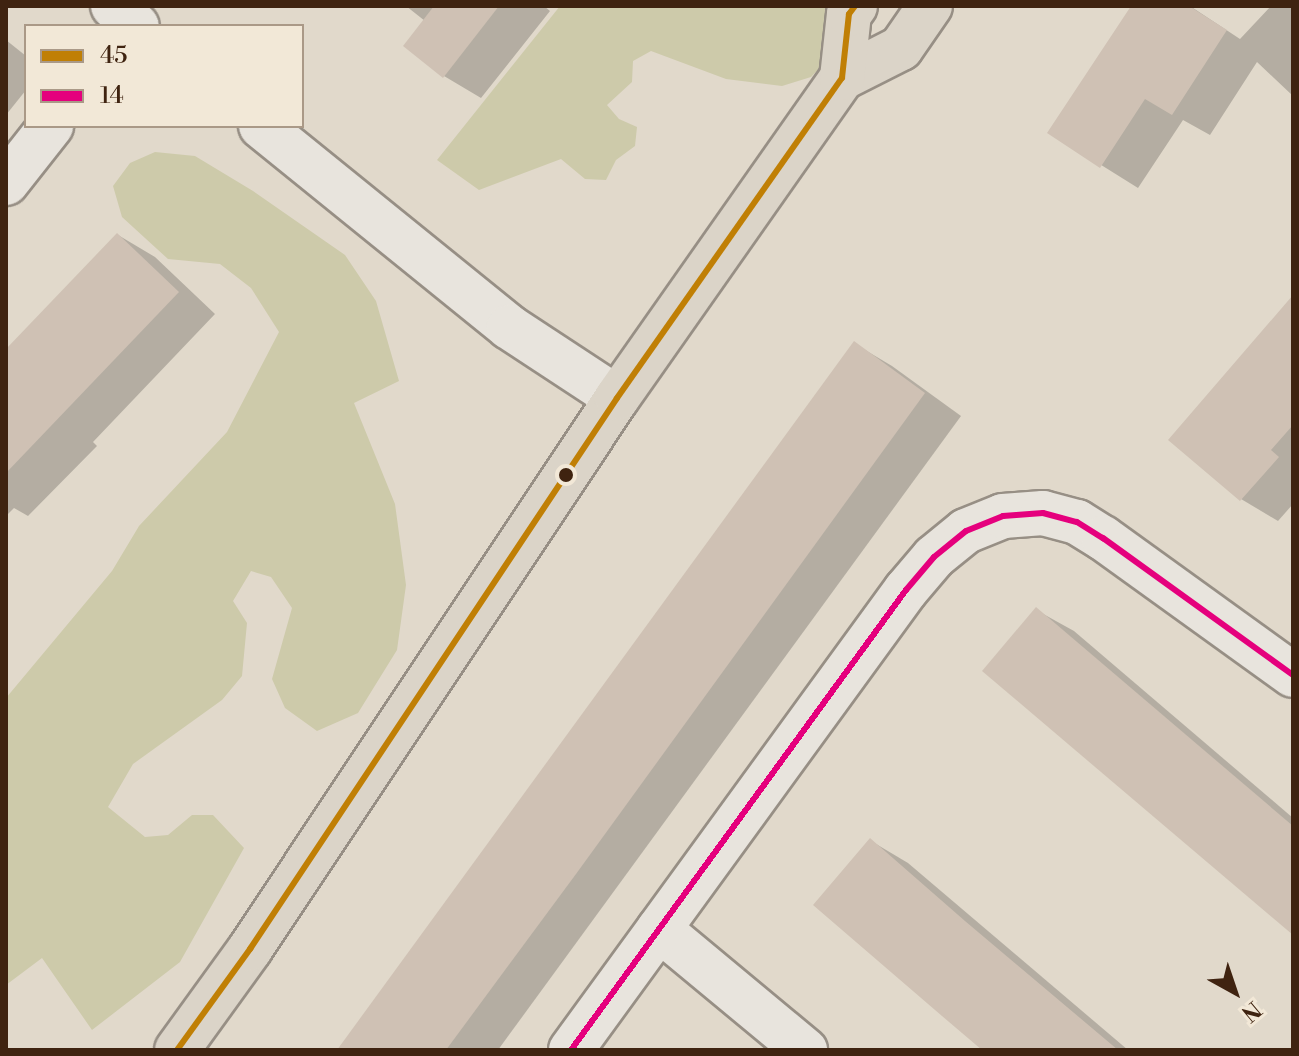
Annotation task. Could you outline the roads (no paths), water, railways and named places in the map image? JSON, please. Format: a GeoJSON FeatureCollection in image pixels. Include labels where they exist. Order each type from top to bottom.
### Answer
{"type":"FeatureCollection","features":[{"type":"Feature","properties":{"kind":"main road"},"geometry":{"type":"LineString","coordinates":[[842,78],[849,14],[855,6]]}},
{"type":"Feature","properties":{"kind":"main road"},"geometry":{"type":"LineString","coordinates":[[177,1050],[250,949],[617,398],[842,78],[901,48],[930,6]]}},
{"type":"Feature","properties":{"kind":"street"},"geometry":{"type":"LineString","coordinates":[[6,183],[49,128]]}},
{"type":"Feature","properties":{"kind":"street"},"geometry":{"type":"LineString","coordinates":[[263,128],[509,327],[617,398]]}},
{"type":"Feature","properties":{"kind":"street"},"geometry":{"type":"LineString","coordinates":[[571,1050],[906,590],[934,557],[966,531],[1003,516],[1043,513],[1077,522],[1293,675]]}},
{"type":"Feature","properties":{"kind":"street"},"geometry":{"type":"LineString","coordinates":[[659,929],[805,1050]]}}]}
